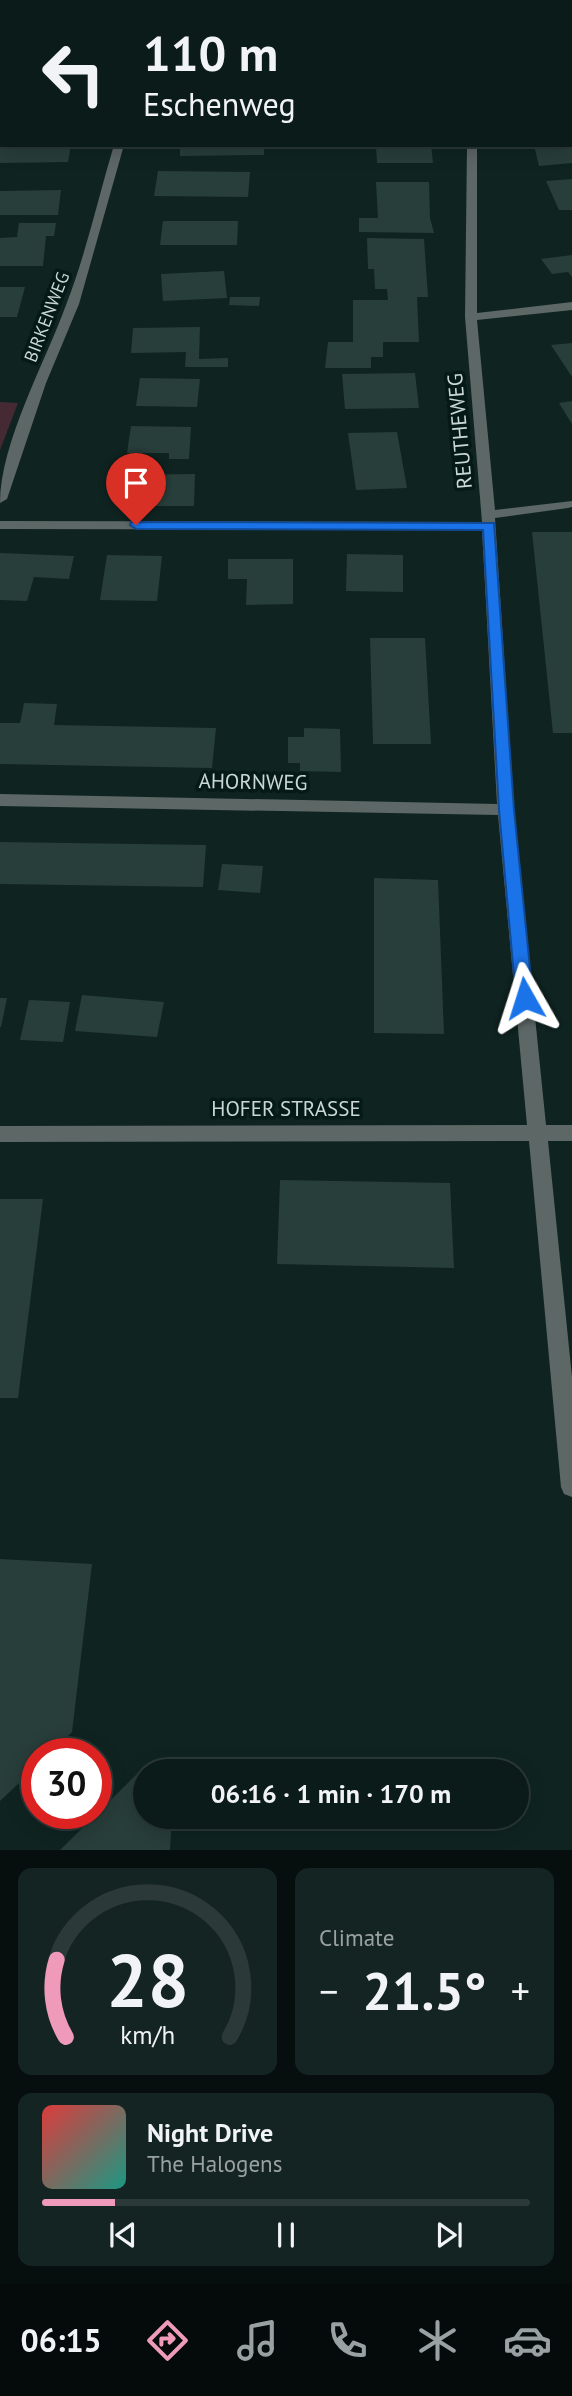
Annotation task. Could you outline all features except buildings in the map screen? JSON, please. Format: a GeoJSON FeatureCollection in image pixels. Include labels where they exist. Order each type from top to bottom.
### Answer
{"type":"FeatureCollection","features":[{"type":"Feature","properties":{"kind":"street","name":"BIRKENWEG"},"geometry":{"type":"LineString","coordinates":[[0,499],[40,383],[73,304],[118,147]]}},
{"type":"Feature","properties":{"kind":"street","name":"REUTHEWEG"},"geometry":{"type":"LineString","coordinates":[[472,147],[471,317],[489,520],[506,810],[572,1487]]}},
{"type":"Feature","properties":{"kind":"street"},"geometry":{"type":"LineString","coordinates":[[471,317],[572,306]]}},
{"type":"Feature","properties":{"kind":"street"},"geometry":{"type":"LineString","coordinates":[[0,525],[489,520],[568,504]]}},
{"type":"Feature","properties":{"kind":"street","name":"AHORNWEG"},"geometry":{"type":"LineString","coordinates":[[0,800],[506,810]]}},
{"type":"Feature","properties":{"kind":"street","name":"HOFER STRASSE"},"geometry":{"type":"LineString","coordinates":[[0,1134],[572,1133]]}},
{"type":"Feature","properties":{"kind":"shaded area"},"geometry":{"type":"Polygon","coordinates":[[[0,402],[18,403],[0,450],[0,402]]]}},
{"type":"Feature","properties":{"kind":"route"},"geometry":{"type":"LineString","coordinates":[[136,525],[489,526],[506,810],[525,998]]}}]}
